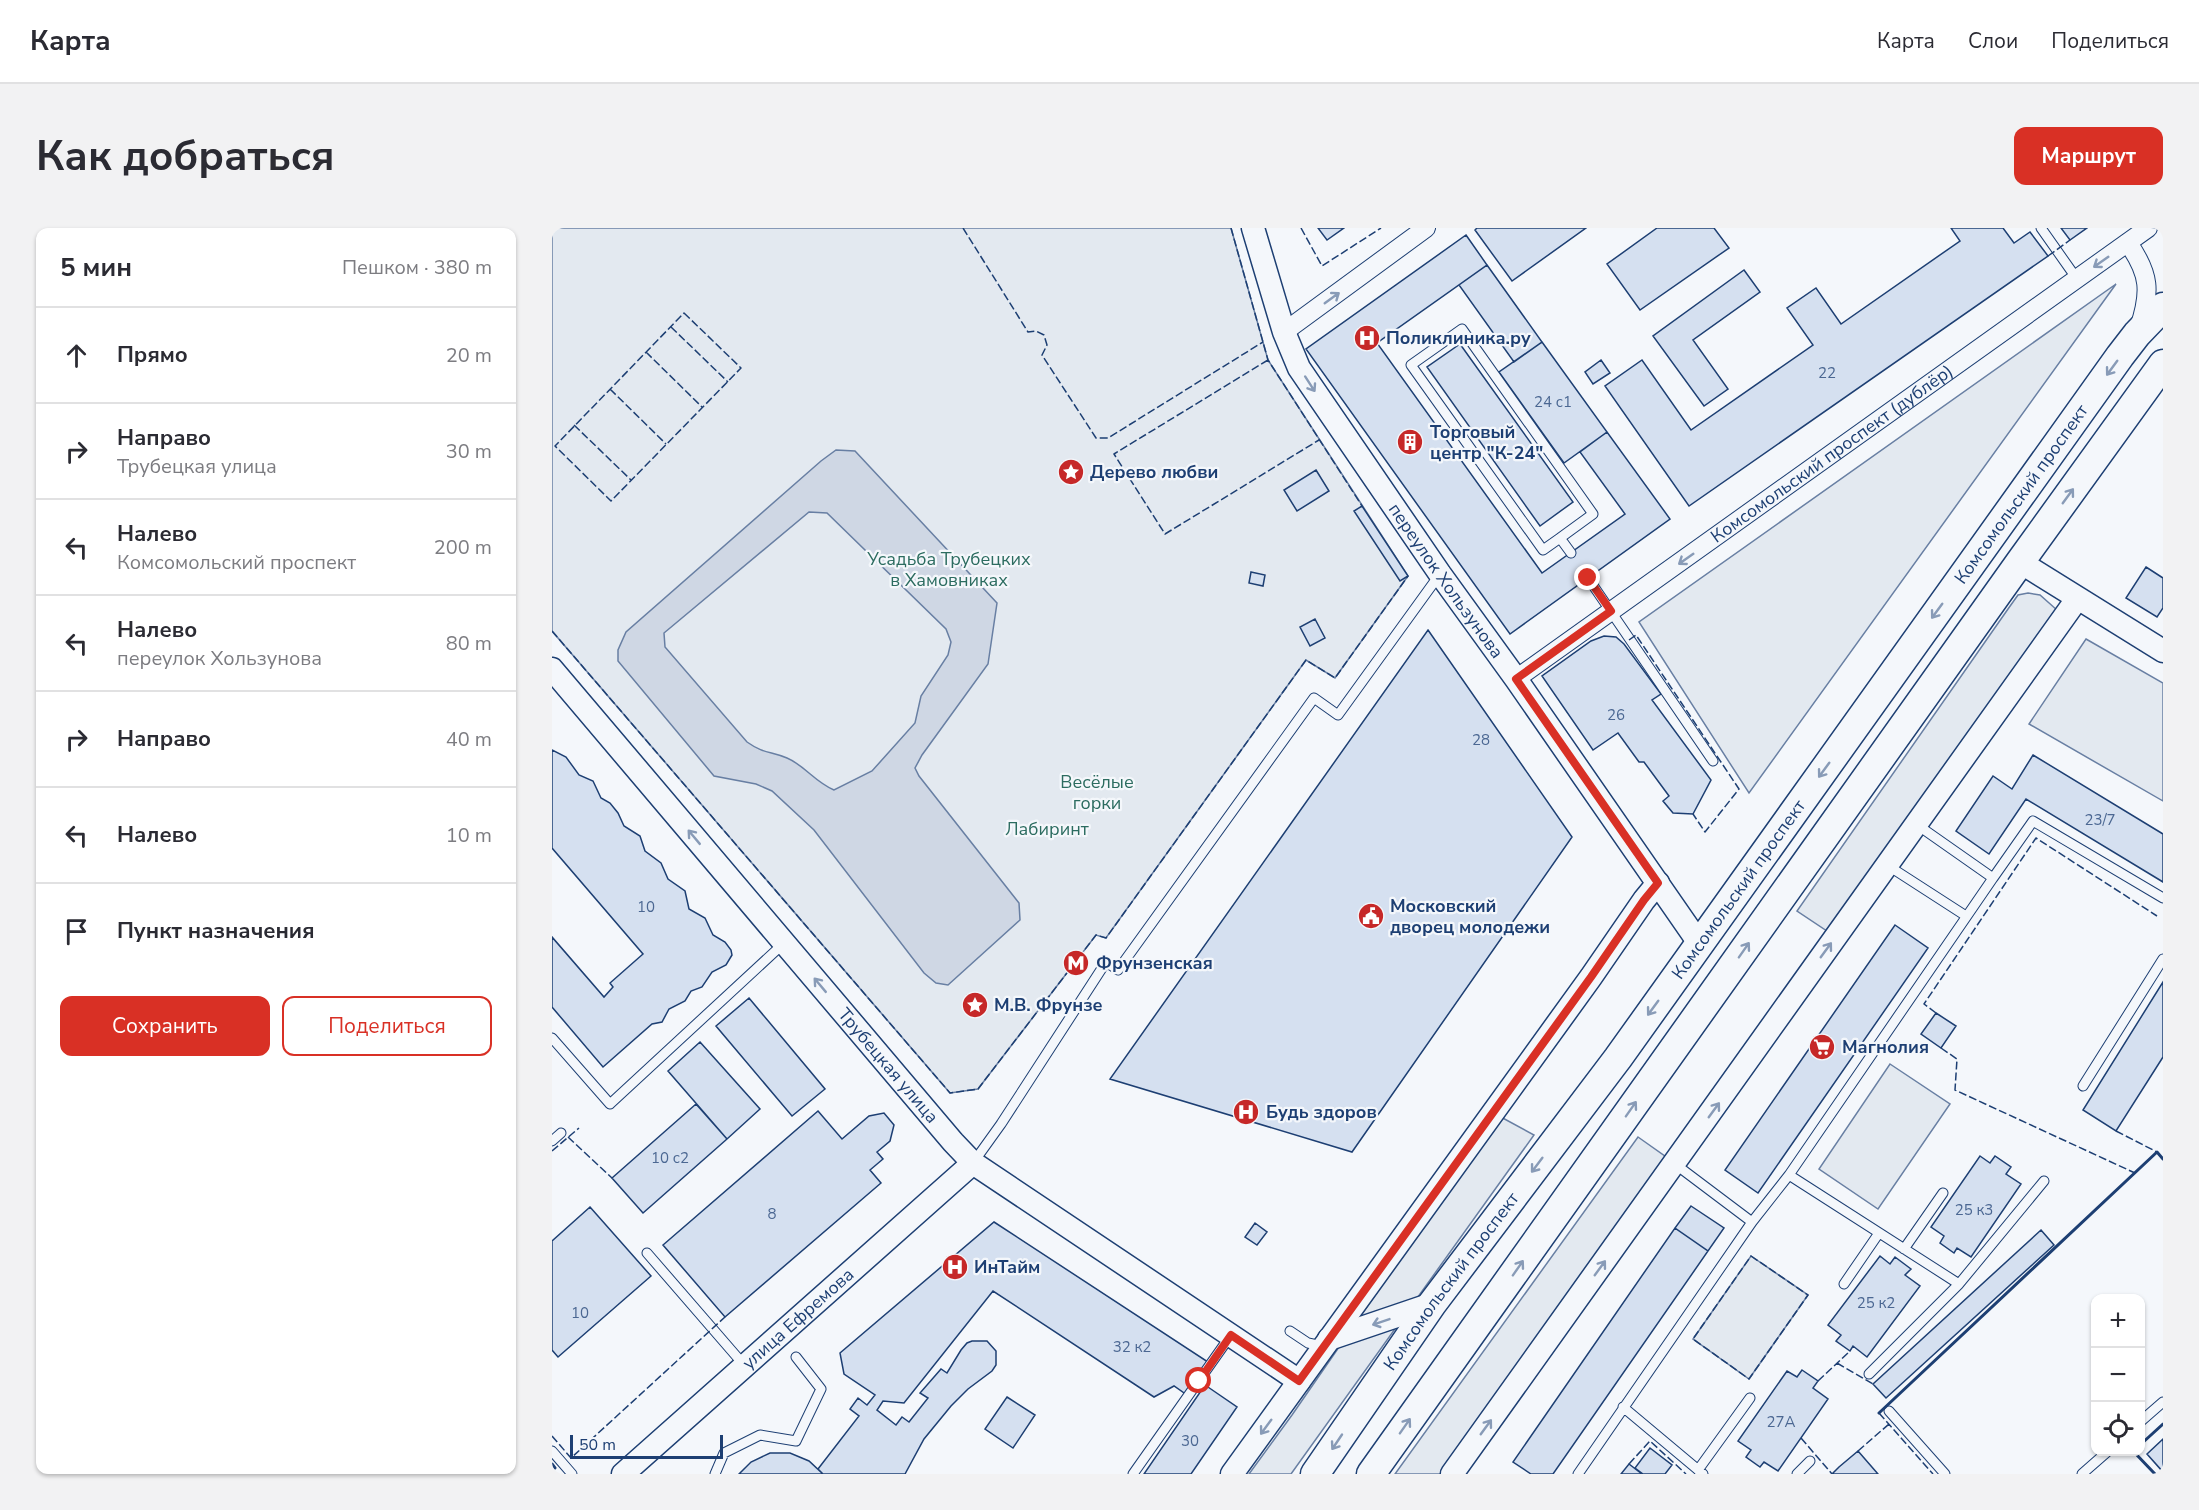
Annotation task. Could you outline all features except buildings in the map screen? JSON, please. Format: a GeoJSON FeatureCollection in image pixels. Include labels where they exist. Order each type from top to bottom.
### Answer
{"type":"FeatureCollection","features":[{"type":"Feature","properties":{"kind":"main road","name":"Комсомольский проспект"},"geometry":{"type":"LineString","coordinates":[[1316,1474],[1432,1305],[1618,1058],[2137,334],[2163,307]]}},
{"type":"Feature","properties":{"kind":"main road"},"geometry":{"type":"LineString","coordinates":[[1371,1474],[2163,364]]}},
{"type":"Feature","properties":{"kind":"street","name":"переулок Хользунова"},"geometry":{"type":"LineString","coordinates":[[1253,228],[1284,332],[1299,368],[1440,574],[1516,679],[1699,943]]}},
{"type":"Feature","properties":{"kind":"street"},"geometry":{"type":"LineString","coordinates":[[1284,332],[1426,228]]}},
{"type":"Feature","properties":{"kind":"street","name":"Комсомольский проспект (дублёр)"},"geometry":{"type":"LineString","coordinates":[[1516,679],[2148,228]]}},
{"type":"Feature","properties":{"kind":"street"},"geometry":{"type":"LineString","coordinates":[[2128,243],[2139,259],[2146,278],[2145,310],[2137,334]]}},
{"type":"Feature","properties":{"kind":"street"},"geometry":{"type":"LineString","coordinates":[[2020,562],[2163,651]]}},
{"type":"Feature","properties":{"kind":"street"},"geometry":{"type":"LineString","coordinates":[[1452,1474],[2077,599]]}},
{"type":"Feature","properties":{"kind":"street","name":"Трубецкая улица"},"geometry":{"type":"LineString","coordinates":[[554,677],[973,1163],[1299,1381]]}},
{"type":"Feature","properties":{"kind":"street"},"geometry":{"type":"LineString","coordinates":[[1232,1474],[1658,883]]}},
{"type":"Feature","properties":{"kind":"street","name":"улица Ефремова"},"geometry":{"type":"LineString","coordinates":[[624,1474],[973,1163]]}},
{"type":"Feature","properties":{"kind":"street"},"geometry":{"type":"LineString","coordinates":[[1327,1343],[1432,1305]]}},
{"type":"Feature","properties":{"kind":"lane"},"geometry":{"type":"LineString","coordinates":[[2041,228],[2077,279]]}},
{"type":"Feature","properties":{"kind":"lane"},"geometry":{"type":"LineString","coordinates":[[1462,329],[1593,514],[1560,538],[1543,550],[1412,365],[1462,329]]}},
{"type":"Feature","properties":{"kind":"lane"},"geometry":{"type":"LineString","coordinates":[[1560,538],[1571,553]]}},
{"type":"Feature","properties":{"kind":"lane"},"geometry":{"type":"LineString","coordinates":[[973,1163],[1106,962],[1118,970],[1314,698],[1338,715],[1440,574]]}},
{"type":"Feature","properties":{"kind":"lane"},"geometry":{"type":"LineString","coordinates":[[1588,578],[1713,761]]}},
{"type":"Feature","properties":{"kind":"lane"},"geometry":{"type":"LineString","coordinates":[[1578,1474],[1752,1222],[1789,1175],[2033,821],[2163,898]]}},
{"type":"Feature","properties":{"kind":"lane"},"geometry":{"type":"LineString","coordinates":[[1916,824],[1993,878]]}},
{"type":"Feature","properties":{"kind":"lane"},"geometry":{"type":"LineString","coordinates":[[1887,865],[1966,916]]}},
{"type":"Feature","properties":{"kind":"lane"},"geometry":{"type":"LineString","coordinates":[[552,1038],[610,1104],[784,944]]}},
{"type":"Feature","properties":{"kind":"lane"},"geometry":{"type":"LineString","coordinates":[[2083,1086],[2163,959]]}},
{"type":"Feature","properties":{"kind":"lane"},"geometry":{"type":"LineString","coordinates":[[552,1141],[561,1133]]}},
{"type":"Feature","properties":{"kind":"lane"},"geometry":{"type":"LineString","coordinates":[[1675,1164],[1752,1222]]}},
{"type":"Feature","properties":{"kind":"lane"},"geometry":{"type":"LineString","coordinates":[[1789,1175],[1959,1284]]}},
{"type":"Feature","properties":{"kind":"lane"},"geometry":{"type":"LineString","coordinates":[[1869,1374],[1959,1284],[2044,1182]]}},
{"type":"Feature","properties":{"kind":"lane"},"geometry":{"type":"LineString","coordinates":[[1904,1250],[1943,1193]]}},
{"type":"Feature","properties":{"kind":"lane"},"geometry":{"type":"LineString","coordinates":[[1844,1284],[1879,1233]]}},
{"type":"Feature","properties":{"kind":"lane"},"geometry":{"type":"LineString","coordinates":[[647,1253],[744,1365]]}},
{"type":"Feature","properties":{"kind":"lane"},"geometry":{"type":"LineString","coordinates":[[1290,1331],[1308,1343],[1327,1343]]}},
{"type":"Feature","properties":{"kind":"lane"},"geometry":{"type":"LineString","coordinates":[[1133,1474],[1231,1335]]}},
{"type":"Feature","properties":{"kind":"lane"},"geometry":{"type":"LineString","coordinates":[[715,1474],[724,1453],[760,1435],[796,1441],[821,1389],[796,1357]]}},
{"type":"Feature","properties":{"kind":"lane"},"geometry":{"type":"LineString","coordinates":[[1623,1407],[1700,1472],[1750,1398]]}},
{"type":"Feature","properties":{"kind":"lane"},"geometry":{"type":"LineString","coordinates":[[2145,1418],[2163,1402]]}},
{"type":"Feature","properties":{"kind":"lane"},"geometry":{"type":"LineString","coordinates":[[1889,1411],[1945,1474]]}},
{"type":"Feature","properties":{"kind":"lane"},"geometry":{"type":"LineString","coordinates":[[552,1451],[572,1474]]}},
{"type":"Feature","properties":{"kind":"lane"},"geometry":{"type":"LineString","coordinates":[[2082,1474],[2102,1456]]}},
{"type":"Feature","properties":{"kind":"lane"},"geometry":{"type":"LineString","coordinates":[[1797,1474],[1810,1461]]}},
{"type":"Feature","properties":{"kind":"green space","name":"Усадьба Трубецких в Хамовниках"},"geometry":{"type":"Polygon","coordinates":[[[552,228],[1231,228],[1268,360],[1408,576],[1335,678],[1306,660],[1106,938],[1096,935],[978,1089],[950,1093],[552,631],[552,228]]]}},
{"type":"Feature","properties":{"kind":"green space"},"geometry":{"type":"Polygon","coordinates":[[[2116,284],[1749,793],[1639,622],[2116,284]]]}},
{"type":"Feature","properties":{"kind":"green space"},"geometry":{"type":"Polygon","coordinates":[[[2028,593],[2040,595],[2057,610],[1830,933],[1797,911],[2018,595],[2028,593]]]}},
{"type":"Feature","properties":{"kind":"green space"},"geometry":{"type":"Polygon","coordinates":[[[2086,639],[2163,683],[2163,801],[2029,724],[2086,639]]]}},
{"type":"Feature","properties":{"kind":"green space"},"geometry":{"type":"Polygon","coordinates":[[[1890,1064],[1950,1104],[1878,1209],[1819,1169],[1890,1064]]]}},
{"type":"Feature","properties":{"kind":"green space"},"geometry":{"type":"Polygon","coordinates":[[[1499,1116],[1534,1135],[1291,1474],[1249,1474],[1292,1415],[1499,1116]]]}},
{"type":"Feature","properties":{"kind":"green space"},"geometry":{"type":"Polygon","coordinates":[[[1638,1137],[1669,1159],[1445,1474],[1395,1474],[1638,1137]]]}},
{"type":"Feature","properties":{"kind":"green space"},"geometry":{"type":"Polygon","coordinates":[[[1751,1256],[1808,1295],[1749,1379],[1693,1339],[1751,1256]]]}},
{"type":"Feature","properties":{"kind":"shaded area"},"geometry":{"type":"Polygon","coordinates":[[[836,450],[855,451],[997,603],[988,664],[915,768],[1019,903],[1020,920],[948,985],[936,983],[924,973],[814,830],[772,791],[756,784],[714,776],[618,661],[618,650],[626,632],[836,450]],[[809,512],[664,633],[665,647],[747,742],[793,761],[834,790],[872,771],[915,723],[921,696],[948,655],[951,642],[946,629],[827,513],[809,512]]]}},
{"type":"Feature","properties":{"kind":"fence"},"geometry":{"type":"LineString","coordinates":[[963,228],[1028,332],[1036,331],[1044,335],[1047,345],[1042,355],[1096,438],[1108,438],[1263,342]]}},
{"type":"Feature","properties":{"kind":"fence"},"geometry":{"type":"LineString","coordinates":[[1231,228],[1268,360],[1362,506]]}},
{"type":"Feature","properties":{"kind":"fence"},"geometry":{"type":"LineString","coordinates":[[1301,228],[1322,266],[1381,228]]}},
{"type":"Feature","properties":{"kind":"fence"},"geometry":{"type":"LineString","coordinates":[[2048,256],[2070,240]]}},
{"type":"Feature","properties":{"kind":"fence"},"geometry":{"type":"LineString","coordinates":[[684,313],[741,368],[611,501],[555,446],[684,313]]}},
{"type":"Feature","properties":{"kind":"fence"},"geometry":{"type":"LineString","coordinates":[[671,327],[728,382]]}},
{"type":"Feature","properties":{"kind":"fence"},"geometry":{"type":"LineString","coordinates":[[646,352],[702,407]]}},
{"type":"Feature","properties":{"kind":"fence"},"geometry":{"type":"LineString","coordinates":[[1268,360],[1114,454],[1165,534],[1319,440]]}},
{"type":"Feature","properties":{"kind":"fence"},"geometry":{"type":"LineString","coordinates":[[610,389],[666,444]]}},
{"type":"Feature","properties":{"kind":"fence"},"geometry":{"type":"LineString","coordinates":[[574,425],[631,480]]}},
{"type":"Feature","properties":{"kind":"fence"},"geometry":{"type":"LineString","coordinates":[[552,631],[950,1093],[978,1089],[1096,935],[1106,938],[1306,660],[1335,678],[1408,576]]}},
{"type":"Feature","properties":{"kind":"fence"},"geometry":{"type":"LineString","coordinates":[[1629,640],[1636,635],[1739,789],[1705,832],[1693,814]]}},
{"type":"Feature","properties":{"kind":"fence"},"geometry":{"type":"LineString","coordinates":[[1936,1013],[1924,1004],[2036,838],[2157,916]]}},
{"type":"Feature","properties":{"kind":"fence"},"geometry":{"type":"LineString","coordinates":[[1941,1048],[1957,1059],[1955,1090],[2135,1173]]}},
{"type":"Feature","properties":{"kind":"fence"},"geometry":{"type":"LineString","coordinates":[[552,1151],[579,1128]]}},
{"type":"Feature","properties":{"kind":"fence"},"geometry":{"type":"LineString","coordinates":[[2116,1131],[2157,1152]]}},
{"type":"Feature","properties":{"kind":"fence"},"geometry":{"type":"LineString","coordinates":[[568,1137],[612,1178]]}},
{"type":"Feature","properties":{"kind":"fence"},"geometry":{"type":"LineString","coordinates":[[1751,1256],[1808,1295],[1749,1379],[1693,1339],[1751,1256]]}},
{"type":"Feature","properties":{"kind":"fence"},"geometry":{"type":"LineString","coordinates":[[552,1436],[571,1458],[725,1317]]}},
{"type":"Feature","properties":{"kind":"fence"},"geometry":{"type":"LineString","coordinates":[[1818,1381],[1850,1351]]}},
{"type":"Feature","properties":{"kind":"fence"},"geometry":{"type":"LineString","coordinates":[[1837,1363],[1873,1384]]}},
{"type":"Feature","properties":{"kind":"fence"},"geometry":{"type":"LineString","coordinates":[[1879,1413],[1933,1474]]}},
{"type":"Feature","properties":{"kind":"fence"},"geometry":{"type":"LineString","coordinates":[[1858,1451],[1889,1424]]}},
{"type":"Feature","properties":{"kind":"fence"},"geometry":{"type":"LineString","coordinates":[[1801,1438],[1832,1474]]}},
{"type":"Feature","properties":{"kind":"fence"},"geometry":{"type":"LineString","coordinates":[[1629,1464],[1650,1441],[1686,1474]]}},
{"type":"Feature","properties":{"kind":"wall"},"geometry":{"type":"LineString","coordinates":[[1879,1413],[2157,1152],[2163,1159]]}},
{"type":"Feature","properties":{"kind":"wall"},"geometry":{"type":"LineString","coordinates":[[2145,1440],[2163,1424]]}},
{"type":"Feature","properties":{"kind":"wall"},"geometry":{"type":"LineString","coordinates":[[2138,1456],[2155,1474]]}},
{"type":"Feature","properties":{"kind":"wall"},"geometry":{"type":"LineString","coordinates":[[552,1464],[555,1468]]}},
{"type":"Feature","properties":{"kind":"place","name":"Поликлиника.ру"},"geometry":{"type":"Point","coordinates":[1367,338]}},
{"type":"Feature","properties":{"kind":"place","name":"Торговый центр \"К-24\""},"geometry":{"type":"Point","coordinates":[1410,442]}},
{"type":"Feature","properties":{"kind":"place","name":"Дерево любви"},"geometry":{"type":"Point","coordinates":[1071,472]}},
{"type":"Feature","properties":{"kind":"place","name":"Московский дворец молодежи"},"geometry":{"type":"Point","coordinates":[1371,916]}},
{"type":"Feature","properties":{"kind":"place","name":"Фрунзенская"},"geometry":{"type":"Point","coordinates":[1076,963]}},
{"type":"Feature","properties":{"kind":"place","name":"М.В. Фрунзе"},"geometry":{"type":"Point","coordinates":[975,1005]}},
{"type":"Feature","properties":{"kind":"place","name":"Магнолия"},"geometry":{"type":"Point","coordinates":[1822,1047]}},
{"type":"Feature","properties":{"kind":"place","name":"Будь здоров"},"geometry":{"type":"Point","coordinates":[1246,1112]}},
{"type":"Feature","properties":{"kind":"place","name":"ИнТайм"},"geometry":{"type":"Point","coordinates":[955,1267]}},
{"type":"Feature","properties":{"kind":"route"},"geometry":{"type":"LineString","coordinates":[[1199,1381],[1231,1335],[1299,1381],[1658,883],[1516,679],[1611,611],[1588,578]]}},
{"type":"Feature","properties":{"kind":"park label","name":"Весёлые горки"},"geometry":{"type":"Point","coordinates":[1097,792]}},
{"type":"Feature","properties":{"kind":"park label","name":"Лабиринт"},"geometry":{"type":"Point","coordinates":[1047,829]}}]}
